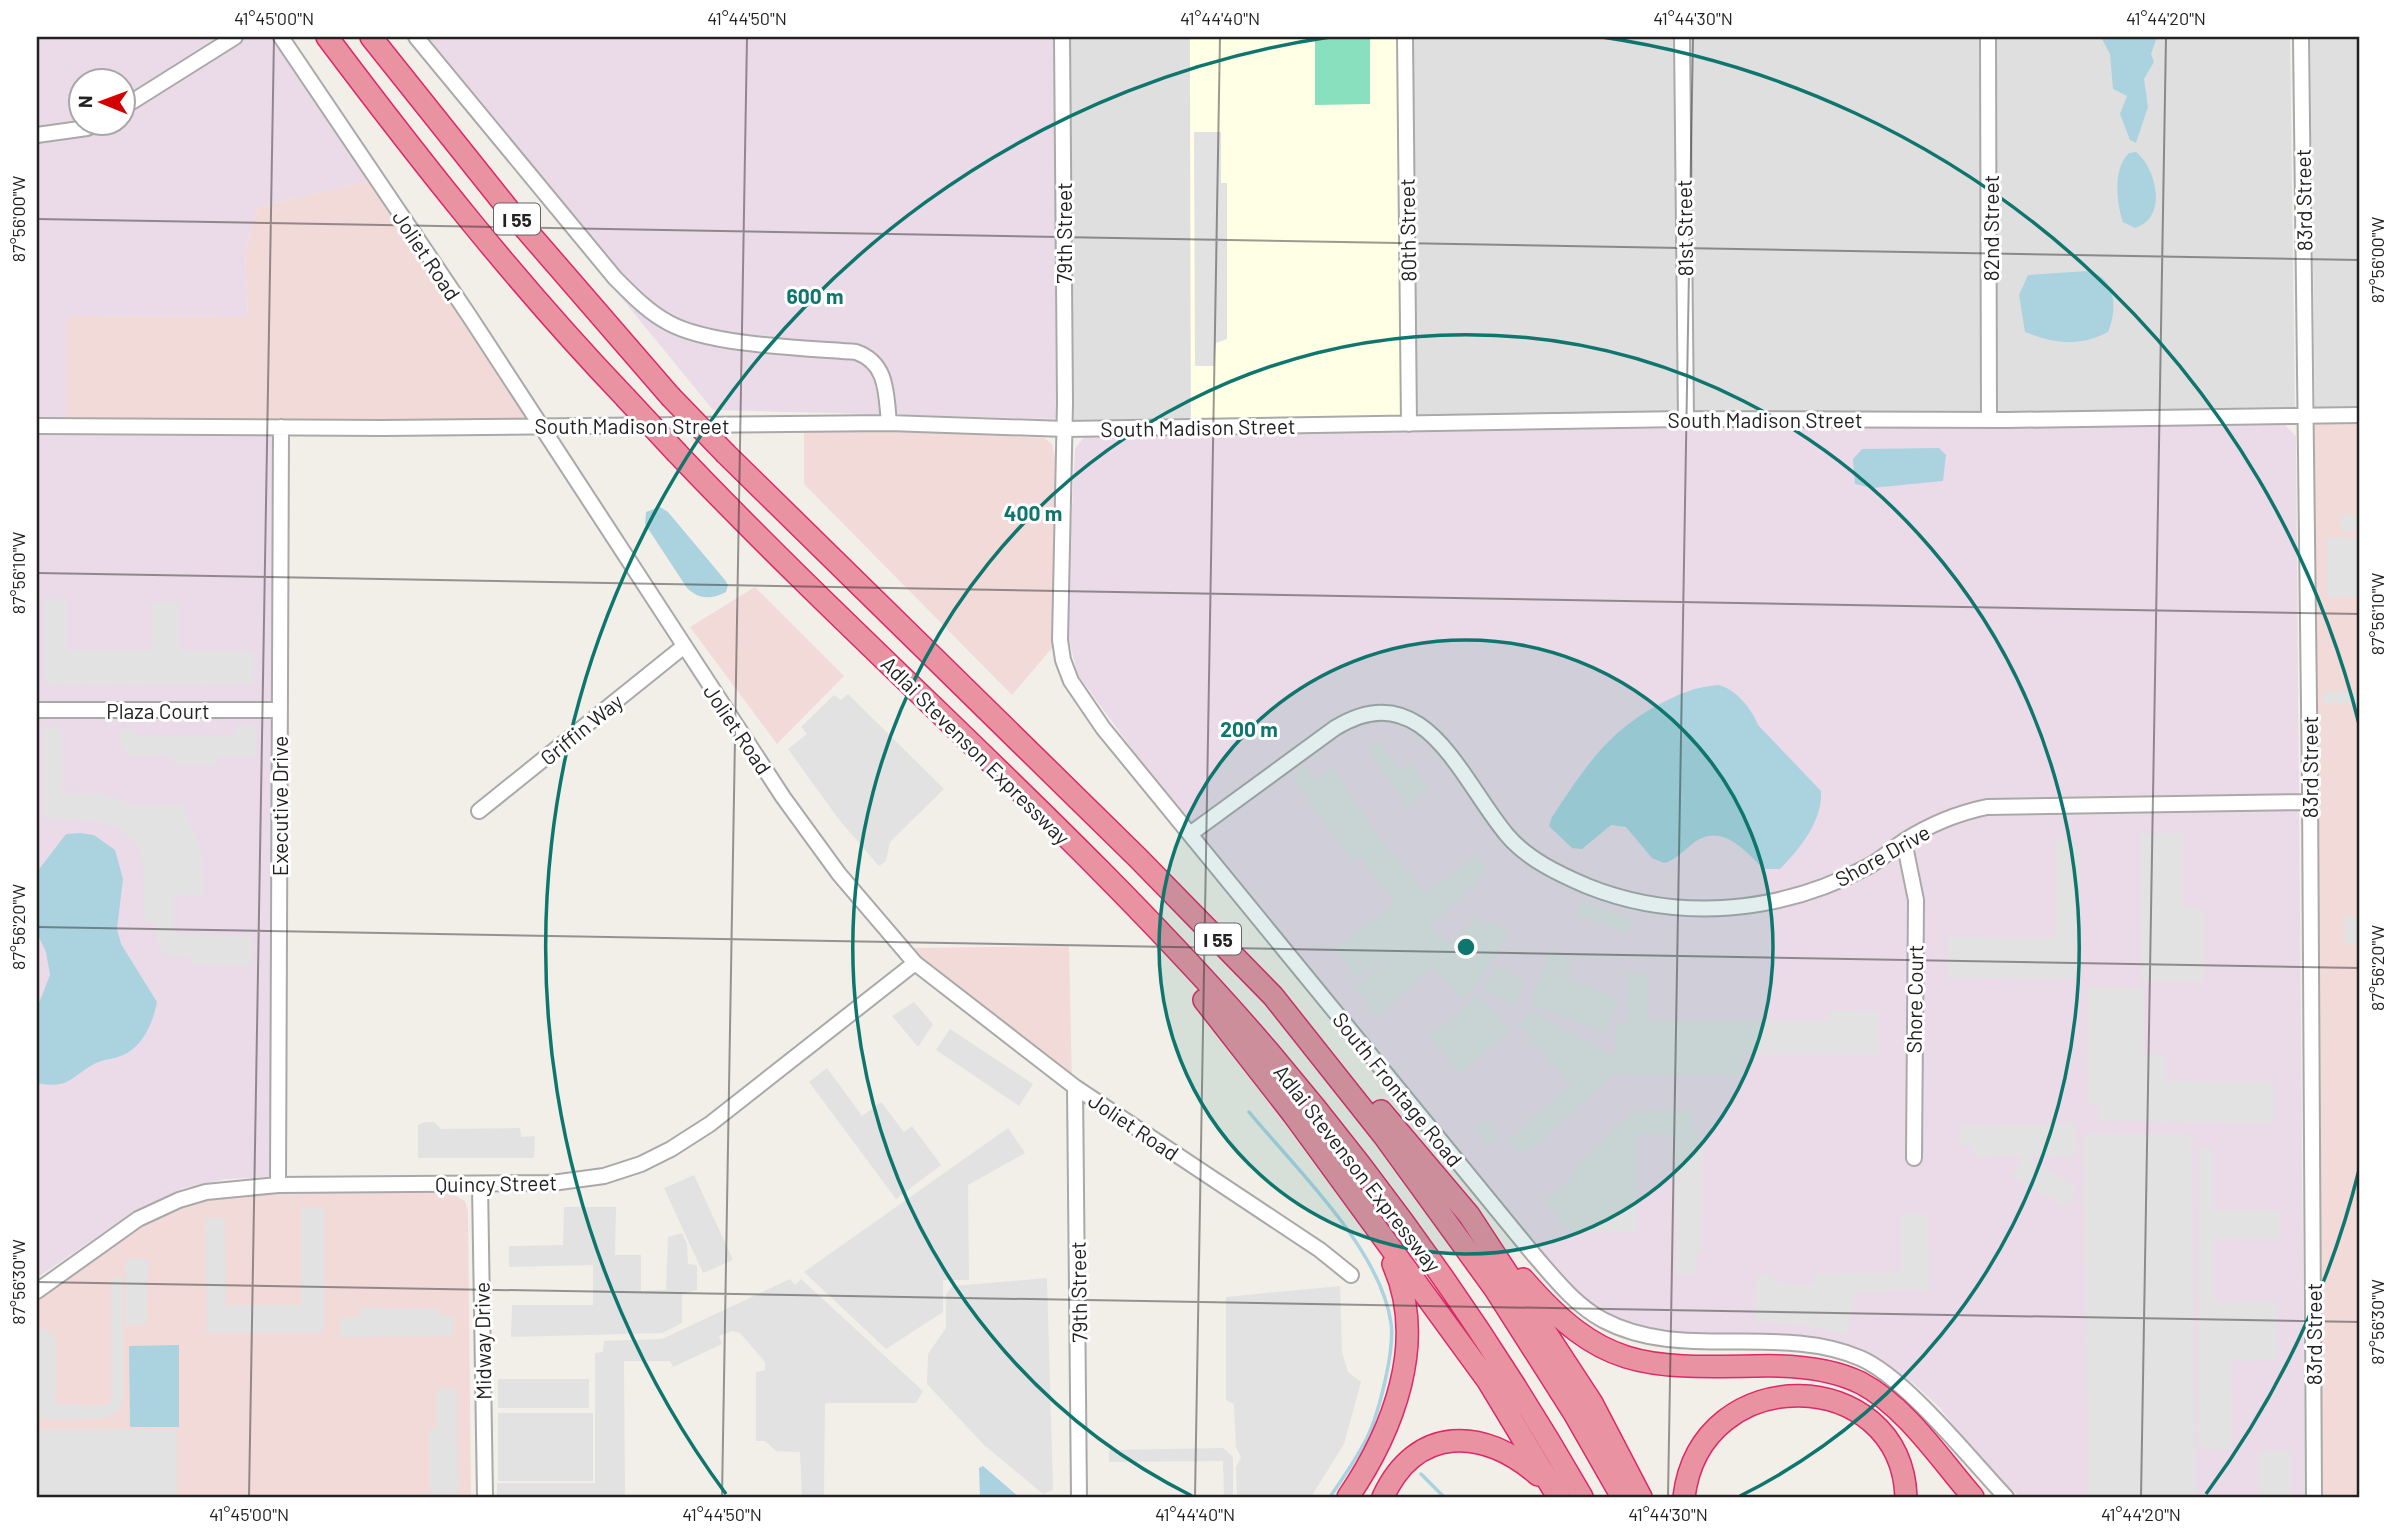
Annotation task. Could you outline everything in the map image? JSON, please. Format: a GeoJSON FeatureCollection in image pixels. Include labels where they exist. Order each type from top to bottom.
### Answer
{"type":"FeatureCollection","features":[{"type":"Feature","properties":{"kind":"highway","name":"Adlai Stevenson Expressway"},"geometry":{"type":"LineString","coordinates":[[327,37],[464,215],[566,335],[677,453],[1159,933],[1270,1054],[1424,1248],[1510,1378],[1581,1497]]}},
{"type":"Feature","properties":{"kind":"highway","name":"Adlai Stevenson Expressway"},"geometry":{"type":"LineString","coordinates":[[371,37],[509,210],[670,396],[1138,858],[1273,996],[1384,1136],[1494,1289],[1574,1413],[1622,1497]]}},
{"type":"Feature","properties":{"kind":"highway"},"geometry":{"type":"LineString","coordinates":[[1159,933],[1175,967],[1293,1114],[1489,1381],[1556,1497]]}},
{"type":"Feature","properties":{"kind":"highway"},"geometry":{"type":"LineString","coordinates":[[1273,996],[1332,1052],[1557,1317],[1578,1335],[1606,1351],[1679,1367],[1808,1368],[1860,1383],[1901,1415],[1973,1497]]}},
{"type":"Feature","properties":{"kind":"highway"},"geometry":{"type":"LineString","coordinates":[[1469,1215],[1592,1403],[1641,1497]]}},
{"type":"Feature","properties":{"kind":"highway"},"geometry":{"type":"LineString","coordinates":[[1348,1497],[1367,1470],[1382,1438],[1395,1407],[1404,1371],[1407,1317],[1402,1283],[1380,1233]]}},
{"type":"Feature","properties":{"kind":"highway"},"geometry":{"type":"LineString","coordinates":[[1684,1497],[1695,1454],[1710,1432],[1753,1403],[1774,1396],[1796,1395],[1842,1404],[1863,1416],[1880,1432],[1902,1468],[1906,1497]]}},
{"type":"Feature","properties":{"kind":"highway"},"geometry":{"type":"LineString","coordinates":[[1383,1497],[1394,1475],[1408,1460],[1443,1442],[1461,1440],[1485,1441],[1519,1458],[1556,1497]]}},
{"type":"Feature","properties":{"kind":"street"},"geometry":{"type":"LineString","coordinates":[[136,99],[235,37]]}},
{"type":"Feature","properties":{"kind":"street","name":"Joliet Road"},"geometry":{"type":"LineString","coordinates":[[281,37],[470,317],[538,426],[808,834],[915,963],[1075,1087],[1320,1251],[1351,1275]]}},
{"type":"Feature","properties":{"kind":"street"},"geometry":{"type":"LineString","coordinates":[[416,37],[615,278],[653,314],[692,332],[763,344],[856,352],[869,356],[884,376],[889,423]]}},
{"type":"Feature","properties":{"kind":"street","name":"79th Street"},"geometry":{"type":"LineString","coordinates":[[1062,37],[1065,429]]}},
{"type":"Feature","properties":{"kind":"street","name":"80th Street"},"geometry":{"type":"LineString","coordinates":[[1405,37],[1409,424]]}},
{"type":"Feature","properties":{"kind":"street","name":"81st Street"},"geometry":{"type":"LineString","coordinates":[[1682,37],[1686,419]]}},
{"type":"Feature","properties":{"kind":"street","name":"82nd Street"},"geometry":{"type":"LineString","coordinates":[[1988,37],[1989,420]]}},
{"type":"Feature","properties":{"kind":"street","name":"83rd Street"},"geometry":{"type":"LineString","coordinates":[[2301,37],[2310,802],[2314,1497]]}},
{"type":"Feature","properties":{"kind":"street"},"geometry":{"type":"LineString","coordinates":[[37,135],[66,131]]}},
{"type":"Feature","properties":{"kind":"street","name":"South Madison Street"},"geometry":{"type":"LineString","coordinates":[[37,426],[889,423],[1065,429],[1686,419],[1989,420],[2360,415]]}},
{"type":"Feature","properties":{"kind":"street","name":"Executive Drive"},"geometry":{"type":"LineString","coordinates":[[278,1185],[281,427]]}},
{"type":"Feature","properties":{"kind":"street","name":"South Frontage Road"},"geometry":{"type":"LineString","coordinates":[[1065,429],[1060,640],[1063,660],[1071,681],[1103,728],[1534,1255],[1578,1304],[1603,1320],[1653,1338],[1818,1344],[1863,1359],[1911,1396],[2006,1497]]}},
{"type":"Feature","properties":{"kind":"street","name":"Griffin Way"},"geometry":{"type":"LineString","coordinates":[[479,811],[683,647]]}},
{"type":"Feature","properties":{"kind":"street","name":"Plaza Court"},"geometry":{"type":"LineString","coordinates":[[37,710],[280,710]]}},
{"type":"Feature","properties":{"kind":"street","name":"Shore Drive"},"geometry":{"type":"LineString","coordinates":[[1190,834],[1335,728],[1356,716],[1384,711],[1408,717],[1433,733],[1508,837],[1526,853],[1575,881],[1623,898],[1694,909],[1764,904],[1806,894],[1872,864],[1904,841],[1955,815],[1992,806],[2310,802]]}},
{"type":"Feature","properties":{"kind":"street","name":"Shore Court"},"geometry":{"type":"LineString","coordinates":[[1904,841],[1916,900],[1914,1158]]}},
{"type":"Feature","properties":{"kind":"street","name":"Quincy Street"},"geometry":{"type":"LineString","coordinates":[[37,1290],[122,1229],[155,1210],[206,1192],[278,1185],[480,1184],[585,1180],[624,1170],[660,1156],[710,1124],[915,963]]}},
{"type":"Feature","properties":{"kind":"street","name":"79th Street"},"geometry":{"type":"LineString","coordinates":[[1075,1087],[1079,1497]]}},
{"type":"Feature","properties":{"kind":"street","name":"Midway Drive"},"geometry":{"type":"LineString","coordinates":[[480,1184],[485,1497]]}},
{"type":"Feature","properties":{"kind":"shaded area"},"geometry":{"type":"Polygon","coordinates":[[[37,37],[273,37],[369,181],[258,207],[245,251],[248,317],[67,316],[67,419],[37,418],[37,37]]]}},
{"type":"Feature","properties":{"kind":"shaded area"},"geometry":{"type":"Polygon","coordinates":[[[408,37],[1054,37],[1056,419],[713,410],[408,37]]]}},
{"type":"Feature","properties":{"kind":"shaded area"},"geometry":{"type":"Polygon","coordinates":[[[1067,37],[1190,37],[1191,418],[1070,420],[1067,37]]]}},
{"type":"Feature","properties":{"kind":"shaded area"},"geometry":{"type":"Polygon","coordinates":[[[1190,37],[1405,37],[1409,424],[1191,427],[1190,37]]]}},
{"type":"Feature","properties":{"kind":"shaded area"},"geometry":{"type":"Polygon","coordinates":[[[1405,37],[2290,37],[2295,409],[1415,416],[1405,37]]]}},
{"type":"Feature","properties":{"kind":"shaded area"},"geometry":{"type":"Polygon","coordinates":[[[2310,37],[2360,37],[2360,407],[2315,407],[2310,37]]]}},
{"type":"Feature","properties":{"kind":"shaded area"},"geometry":{"type":"Polygon","coordinates":[[[1194,132],[1221,132],[1221,183],[1227,183],[1227,339],[1216,343],[1214,366],[1195,366],[1194,132]]]}},
{"type":"Feature","properties":{"kind":"shaded area"},"geometry":{"type":"Polygon","coordinates":[[[369,181],[530,422],[67,419],[67,316],[248,317],[245,251],[258,207],[369,181]]]}},
{"type":"Feature","properties":{"kind":"shaded area"},"geometry":{"type":"Polygon","coordinates":[[[2311,422],[2360,422],[2360,1497],[2321,1497],[2311,422]]]}},
{"type":"Feature","properties":{"kind":"shaded area"},"geometry":{"type":"Polygon","coordinates":[[[2283,423],[2296,436],[2305,1497],[2020,1497],[1983,1463],[1939,1407],[1914,1384],[1868,1354],[1832,1340],[1805,1335],[1708,1336],[1653,1331],[1620,1320],[1585,1300],[1493,1195],[1142,763],[1078,675],[1066,628],[1075,449],[1086,434],[2283,423]]]}},
{"type":"Feature","properties":{"kind":"shaded area"},"geometry":{"type":"Polygon","coordinates":[[[903,431],[1044,438],[1052,444],[1055,457],[1053,647],[1012,695],[804,484],[804,432],[903,431]]]}},
{"type":"Feature","properties":{"kind":"shaded area"},"geometry":{"type":"Polygon","coordinates":[[[37,435],[274,436],[271,1177],[227,1179],[183,1188],[127,1216],[37,1278],[37,435]]]}},
{"type":"Feature","properties":{"kind":"shaded area"},"geometry":{"type":"Polygon","coordinates":[[[2341,514],[2360,515],[2360,531],[2341,531],[2341,514]]]}},
{"type":"Feature","properties":{"kind":"shaded area"},"geometry":{"type":"Polygon","coordinates":[[[2327,538],[2360,538],[2360,597],[2327,597],[2327,538]]]}},
{"type":"Feature","properties":{"kind":"shaded area"},"geometry":{"type":"Polygon","coordinates":[[[755,587],[844,676],[777,744],[690,627],[755,587]]]}},
{"type":"Feature","properties":{"kind":"shaded area"},"geometry":{"type":"Polygon","coordinates":[[[45,599],[66,599],[66,650],[152,650],[152,602],[178,602],[179,651],[254,651],[254,684],[45,685],[45,599]]]}},
{"type":"Feature","properties":{"kind":"shaded area"},"geometry":{"type":"Polygon","coordinates":[[[2323,692],[2360,692],[2360,704],[2323,704],[2323,692]]]}},
{"type":"Feature","properties":{"kind":"shaded area"},"geometry":{"type":"Polygon","coordinates":[[[848,694],[944,789],[890,842],[886,861],[879,866],[840,821],[788,749],[807,734],[801,727],[834,695],[841,700],[848,694]]]}},
{"type":"Feature","properties":{"kind":"shaded area"},"geometry":{"type":"Polygon","coordinates":[[[43,726],[62,727],[63,793],[103,794],[134,805],[182,804],[202,851],[204,895],[174,895],[174,933],[252,937],[253,966],[191,965],[191,957],[168,956],[159,948],[155,922],[144,922],[143,864],[140,850],[131,839],[119,828],[99,822],[43,818],[43,726]]]}},
{"type":"Feature","properties":{"kind":"shaded area"},"geometry":{"type":"Polygon","coordinates":[[[236,726],[256,726],[256,757],[217,757],[216,765],[176,765],[171,756],[128,756],[120,743],[120,729],[133,729],[135,736],[235,736],[236,726]]]}},
{"type":"Feature","properties":{"kind":"shaded area"},"geometry":{"type":"Polygon","coordinates":[[[1379,741],[1399,770],[1411,763],[1429,790],[1406,805],[1368,749],[1379,741]]]}},
{"type":"Feature","properties":{"kind":"shaded area"},"geometry":{"type":"Polygon","coordinates":[[[1306,764],[1316,780],[1332,766],[1376,834],[1425,892],[1477,856],[1488,870],[1431,925],[1449,944],[1477,918],[1485,926],[1491,921],[1509,933],[1477,985],[1462,999],[1432,967],[1379,1016],[1354,989],[1389,956],[1356,979],[1334,948],[1395,904],[1360,857],[1352,861],[1292,777],[1306,764]]]}},
{"type":"Feature","properties":{"kind":"shaded area"},"geometry":{"type":"Polygon","coordinates":[[[2141,833],[2183,833],[2183,908],[2204,909],[2204,982],[2142,982],[2141,833]]]}},
{"type":"Feature","properties":{"kind":"shaded area"},"geometry":{"type":"Polygon","coordinates":[[[2056,838],[2074,838],[2074,848],[2080,848],[2079,967],[2075,968],[2076,979],[1948,978],[1948,937],[2055,938],[2056,838]]]}},
{"type":"Feature","properties":{"kind":"shaded area"},"geometry":{"type":"Polygon","coordinates":[[[1581,901],[1634,919],[1629,933],[1576,915],[1581,901]]]}},
{"type":"Feature","properties":{"kind":"shaded area"},"geometry":{"type":"Polygon","coordinates":[[[2344,916],[2360,916],[2360,943],[2345,943],[2344,916]]]}},
{"type":"Feature","properties":{"kind":"shaded area"},"geometry":{"type":"Polygon","coordinates":[[[1069,946],[1072,1081],[946,984],[908,948],[1069,946]]]}},
{"type":"Feature","properties":{"kind":"shaded area"},"geometry":{"type":"Polygon","coordinates":[[[1550,951],[1572,960],[1565,978],[1619,999],[1606,1033],[1530,1004],[1550,951]]]}},
{"type":"Feature","properties":{"kind":"shaded area"},"geometry":{"type":"Polygon","coordinates":[[[1496,966],[1526,982],[1515,1005],[1484,989],[1496,966]]]}},
{"type":"Feature","properties":{"kind":"shaded area"},"geometry":{"type":"Polygon","coordinates":[[[1627,974],[1648,975],[1648,1020],[1827,1021],[1828,1010],[1879,1011],[1879,1055],[1743,1054],[1742,1075],[1615,1074],[1533,1148],[1520,1153],[1507,1141],[1571,1084],[1517,1024],[1532,1011],[1610,1055],[1615,1053],[1616,1023],[1627,1022],[1627,974]]]}},
{"type":"Feature","properties":{"kind":"shaded area"},"geometry":{"type":"Polygon","coordinates":[[[2088,988],[2144,988],[2143,1054],[2165,1055],[2165,1081],[2273,1082],[2273,1123],[2099,1121],[2099,1105],[2087,1104],[2088,988]]]}},
{"type":"Feature","properties":{"kind":"shaded area"},"geometry":{"type":"Polygon","coordinates":[[[1479,994],[1510,1031],[1460,1074],[1429,1037],[1479,994]]]}},
{"type":"Feature","properties":{"kind":"shaded area"},"geometry":{"type":"Polygon","coordinates":[[[914,1002],[933,1024],[918,1047],[892,1016],[914,1002]]]}},
{"type":"Feature","properties":{"kind":"shaded area"},"geometry":{"type":"Polygon","coordinates":[[[950,1029],[1033,1084],[1019,1106],[936,1050],[950,1029]]]}},
{"type":"Feature","properties":{"kind":"shaded area"},"geometry":{"type":"Polygon","coordinates":[[[827,1068],[862,1116],[881,1102],[904,1132],[912,1126],[941,1165],[896,1199],[809,1082],[827,1068]]]}},
{"type":"Feature","properties":{"kind":"shaded area"},"geometry":{"type":"Polygon","coordinates":[[[1635,1111],[1693,1111],[1693,1133],[1703,1133],[1702,1252],[1696,1255],[1696,1275],[1677,1276],[1674,1134],[1640,1134],[1637,1139],[1637,1232],[1570,1232],[1544,1202],[1574,1176],[1571,1169],[1635,1111]]]}},
{"type":"Feature","properties":{"kind":"shaded area"},"geometry":{"type":"Polygon","coordinates":[[[1485,1120],[1500,1138],[1490,1146],[1475,1128],[1485,1120]]]}},
{"type":"Feature","properties":{"kind":"shaded area"},"geometry":{"type":"Polygon","coordinates":[[[434,1122],[441,1129],[520,1128],[521,1137],[535,1136],[534,1158],[418,1158],[418,1125],[434,1122]]]}},
{"type":"Feature","properties":{"kind":"shaded area"},"geometry":{"type":"Polygon","coordinates":[[[2076,1123],[2077,1156],[2025,1157],[2078,1187],[2067,1207],[2012,1177],[2023,1156],[1973,1157],[1972,1146],[1961,1146],[1960,1125],[2076,1123]]]}},
{"type":"Feature","properties":{"kind":"shaded area"},"geometry":{"type":"Polygon","coordinates":[[[1008,1128],[1025,1153],[968,1185],[969,1280],[943,1280],[943,1312],[886,1349],[804,1272],[1008,1128]]]}},
{"type":"Feature","properties":{"kind":"shaded area"},"geometry":{"type":"Polygon","coordinates":[[[2084,1134],[2191,1134],[2196,1497],[2088,1497],[2084,1134]]]}},
{"type":"Feature","properties":{"kind":"shaded area"},"geometry":{"type":"Polygon","coordinates":[[[2198,1148],[2213,1148],[2213,1210],[2280,1210],[2280,1239],[2214,1240],[2214,1302],[2277,1302],[2277,1360],[2231,1361],[2232,1449],[2199,1449],[2198,1148]]]}},
{"type":"Feature","properties":{"kind":"shaded area"},"geometry":{"type":"Polygon","coordinates":[[[694,1175],[733,1260],[703,1273],[664,1188],[694,1175]]]}},
{"type":"Feature","properties":{"kind":"shaded area"},"geometry":{"type":"Polygon","coordinates":[[[448,1192],[465,1201],[468,1211],[471,1497],[37,1497],[37,1300],[148,1221],[203,1201],[241,1194],[448,1192]]]}},
{"type":"Feature","properties":{"kind":"shaded area"},"geometry":{"type":"Polygon","coordinates":[[[301,1207],[324,1207],[324,1333],[207,1333],[206,1218],[225,1218],[226,1305],[301,1305],[301,1207]]]}},
{"type":"Feature","properties":{"kind":"shaded area"},"geometry":{"type":"Polygon","coordinates":[[[564,1207],[616,1207],[615,1255],[641,1255],[641,1291],[666,1290],[668,1237],[682,1233],[687,1244],[688,1264],[697,1265],[697,1290],[682,1294],[682,1323],[662,1333],[511,1337],[512,1305],[593,1305],[593,1265],[509,1267],[509,1246],[563,1245],[564,1207]]]}},
{"type":"Feature","properties":{"kind":"shaded area"},"geometry":{"type":"Polygon","coordinates":[[[1901,1214],[1928,1214],[1930,1291],[1856,1292],[1848,1334],[1810,1326],[1754,1322],[1756,1275],[1774,1274],[1774,1283],[1813,1284],[1815,1274],[1902,1272],[1901,1214]]]}},
{"type":"Feature","properties":{"kind":"shaded area"},"geometry":{"type":"Polygon","coordinates":[[[126,1259],[148,1259],[147,1325],[125,1325],[126,1259]]]}},
{"type":"Feature","properties":{"kind":"shaded area"},"geometry":{"type":"Polygon","coordinates":[[[111,1278],[123,1278],[123,1402],[118,1411],[106,1418],[44,1420],[37,1413],[37,1333],[41,1328],[48,1330],[56,1338],[56,1404],[105,1406],[111,1401],[111,1278]]]}},
{"type":"Feature","properties":{"kind":"shaded area"},"geometry":{"type":"Polygon","coordinates":[[[1047,1278],[1053,1490],[1043,1494],[984,1445],[927,1384],[928,1354],[946,1328],[946,1294],[953,1286],[1047,1278]]]}},
{"type":"Feature","properties":{"kind":"shaded area"},"geometry":{"type":"Polygon","coordinates":[[[790,1279],[795,1285],[801,1279],[923,1391],[916,1403],[825,1403],[824,1497],[802,1497],[800,1452],[776,1451],[765,1441],[756,1441],[756,1372],[765,1370],[765,1362],[740,1333],[732,1331],[719,1336],[722,1344],[673,1367],[670,1361],[624,1361],[625,1497],[497,1497],[497,1483],[595,1483],[595,1353],[603,1352],[604,1341],[662,1339],[790,1279]]]}},
{"type":"Feature","properties":{"kind":"shaded area"},"geometry":{"type":"Polygon","coordinates":[[[1340,1286],[1342,1352],[1348,1372],[1361,1382],[1344,1444],[1311,1497],[1237,1497],[1236,1467],[1241,1458],[1236,1447],[1234,1404],[1226,1400],[1226,1297],[1340,1286]]]}},
{"type":"Feature","properties":{"kind":"shaded area"},"geometry":{"type":"Polygon","coordinates":[[[360,1308],[438,1309],[440,1316],[454,1315],[454,1336],[340,1337],[340,1318],[354,1318],[360,1313],[360,1308]]]}},
{"type":"Feature","properties":{"kind":"shaded area"},"geometry":{"type":"Polygon","coordinates":[[[498,1379],[589,1379],[589,1408],[498,1408],[498,1379]]]}},
{"type":"Feature","properties":{"kind":"shaded area"},"geometry":{"type":"Polygon","coordinates":[[[437,1389],[457,1389],[458,1494],[430,1494],[429,1428],[437,1427],[437,1389]]]}},
{"type":"Feature","properties":{"kind":"shaded area"},"geometry":{"type":"Polygon","coordinates":[[[498,1413],[593,1413],[593,1481],[498,1481],[498,1413]]]}},
{"type":"Feature","properties":{"kind":"shaded area"},"geometry":{"type":"Polygon","coordinates":[[[177,1429],[177,1497],[37,1497],[37,1430],[177,1429]]]}},
{"type":"Feature","properties":{"kind":"shaded area"},"geometry":{"type":"Polygon","coordinates":[[[1223,1448],[1233,1457],[1233,1497],[1224,1497],[1223,1461],[1109,1462],[1109,1450],[1223,1448]]]}},
{"type":"Feature","properties":{"kind":"shaded area"},"geometry":{"type":"Polygon","coordinates":[[[2258,1451],[2291,1451],[2291,1496],[2258,1496],[2258,1451]]]}},
{"type":"Feature","properties":{"kind":"green space"},"geometry":{"type":"Polygon","coordinates":[[[1315,37],[1370,37],[1370,104],[1315,105],[1315,37]]]}},
{"type":"Feature","properties":{"kind":"water"},"geometry":{"type":"Polygon","coordinates":[[[2101,37],[2157,37],[2151,54],[2154,62],[2144,79],[2148,107],[2136,143],[2130,140],[2120,114],[2127,96],[2113,89],[2110,54],[2101,37]]]}},
{"type":"Feature","properties":{"kind":"water"},"geometry":{"type":"Polygon","coordinates":[[[2136,152],[2149,170],[2156,193],[2152,214],[2145,223],[2135,228],[2123,222],[2117,186],[2124,159],[2129,153],[2136,152]]]}},
{"type":"Feature","properties":{"kind":"water"},"geometry":{"type":"Polygon","coordinates":[[[2087,271],[2097,274],[2109,286],[2113,313],[2108,332],[2087,340],[2066,342],[2025,332],[2019,295],[2028,275],[2087,271]]]}},
{"type":"Feature","properties":{"kind":"water"},"geometry":{"type":"Polygon","coordinates":[[[1939,448],[1946,455],[1943,481],[1872,488],[1855,484],[1853,459],[1862,449],[1939,448]]]}},
{"type":"Feature","properties":{"kind":"water"},"geometry":{"type":"Polygon","coordinates":[[[660,507],[668,512],[725,580],[728,585],[726,592],[705,597],[687,588],[645,524],[646,512],[660,507]]]}},
{"type":"Feature","properties":{"kind":"water"},"geometry":{"type":"Polygon","coordinates":[[[1718,685],[1731,690],[1742,700],[1758,725],[1821,791],[1818,813],[1809,833],[1780,869],[1764,869],[1739,846],[1721,837],[1702,838],[1664,863],[1652,858],[1626,827],[1611,825],[1582,849],[1572,848],[1549,826],[1552,817],[1586,768],[1624,728],[1673,698],[1694,689],[1718,685]]]}},
{"type":"Feature","properties":{"kind":"water"},"geometry":{"type":"Polygon","coordinates":[[[66,834],[94,835],[115,850],[123,879],[117,929],[121,944],[157,1002],[146,1033],[130,1051],[96,1063],[63,1083],[48,1085],[37,1083],[37,1008],[50,975],[46,952],[37,933],[37,872],[66,834]]]}},
{"type":"Feature","properties":{"kind":"water"},"geometry":{"type":"Polygon","coordinates":[[[179,1345],[179,1427],[130,1427],[129,1346],[179,1345]]]}},
{"type":"Feature","properties":{"kind":"water"},"geometry":{"type":"Polygon","coordinates":[[[983,1466],[1019,1497],[980,1497],[979,1468],[983,1466]]]}},
{"type":"Feature","properties":{"kind":"waterway"},"geometry":{"type":"LineString","coordinates":[[1249,1112],[1312,1184],[1354,1238],[1384,1295],[1391,1323],[1391,1349],[1372,1427],[1359,1453],[1330,1497]]}},
{"type":"Feature","properties":{"kind":"waterway"},"geometry":{"type":"LineString","coordinates":[[1421,1474],[1444,1497]]}}]}
